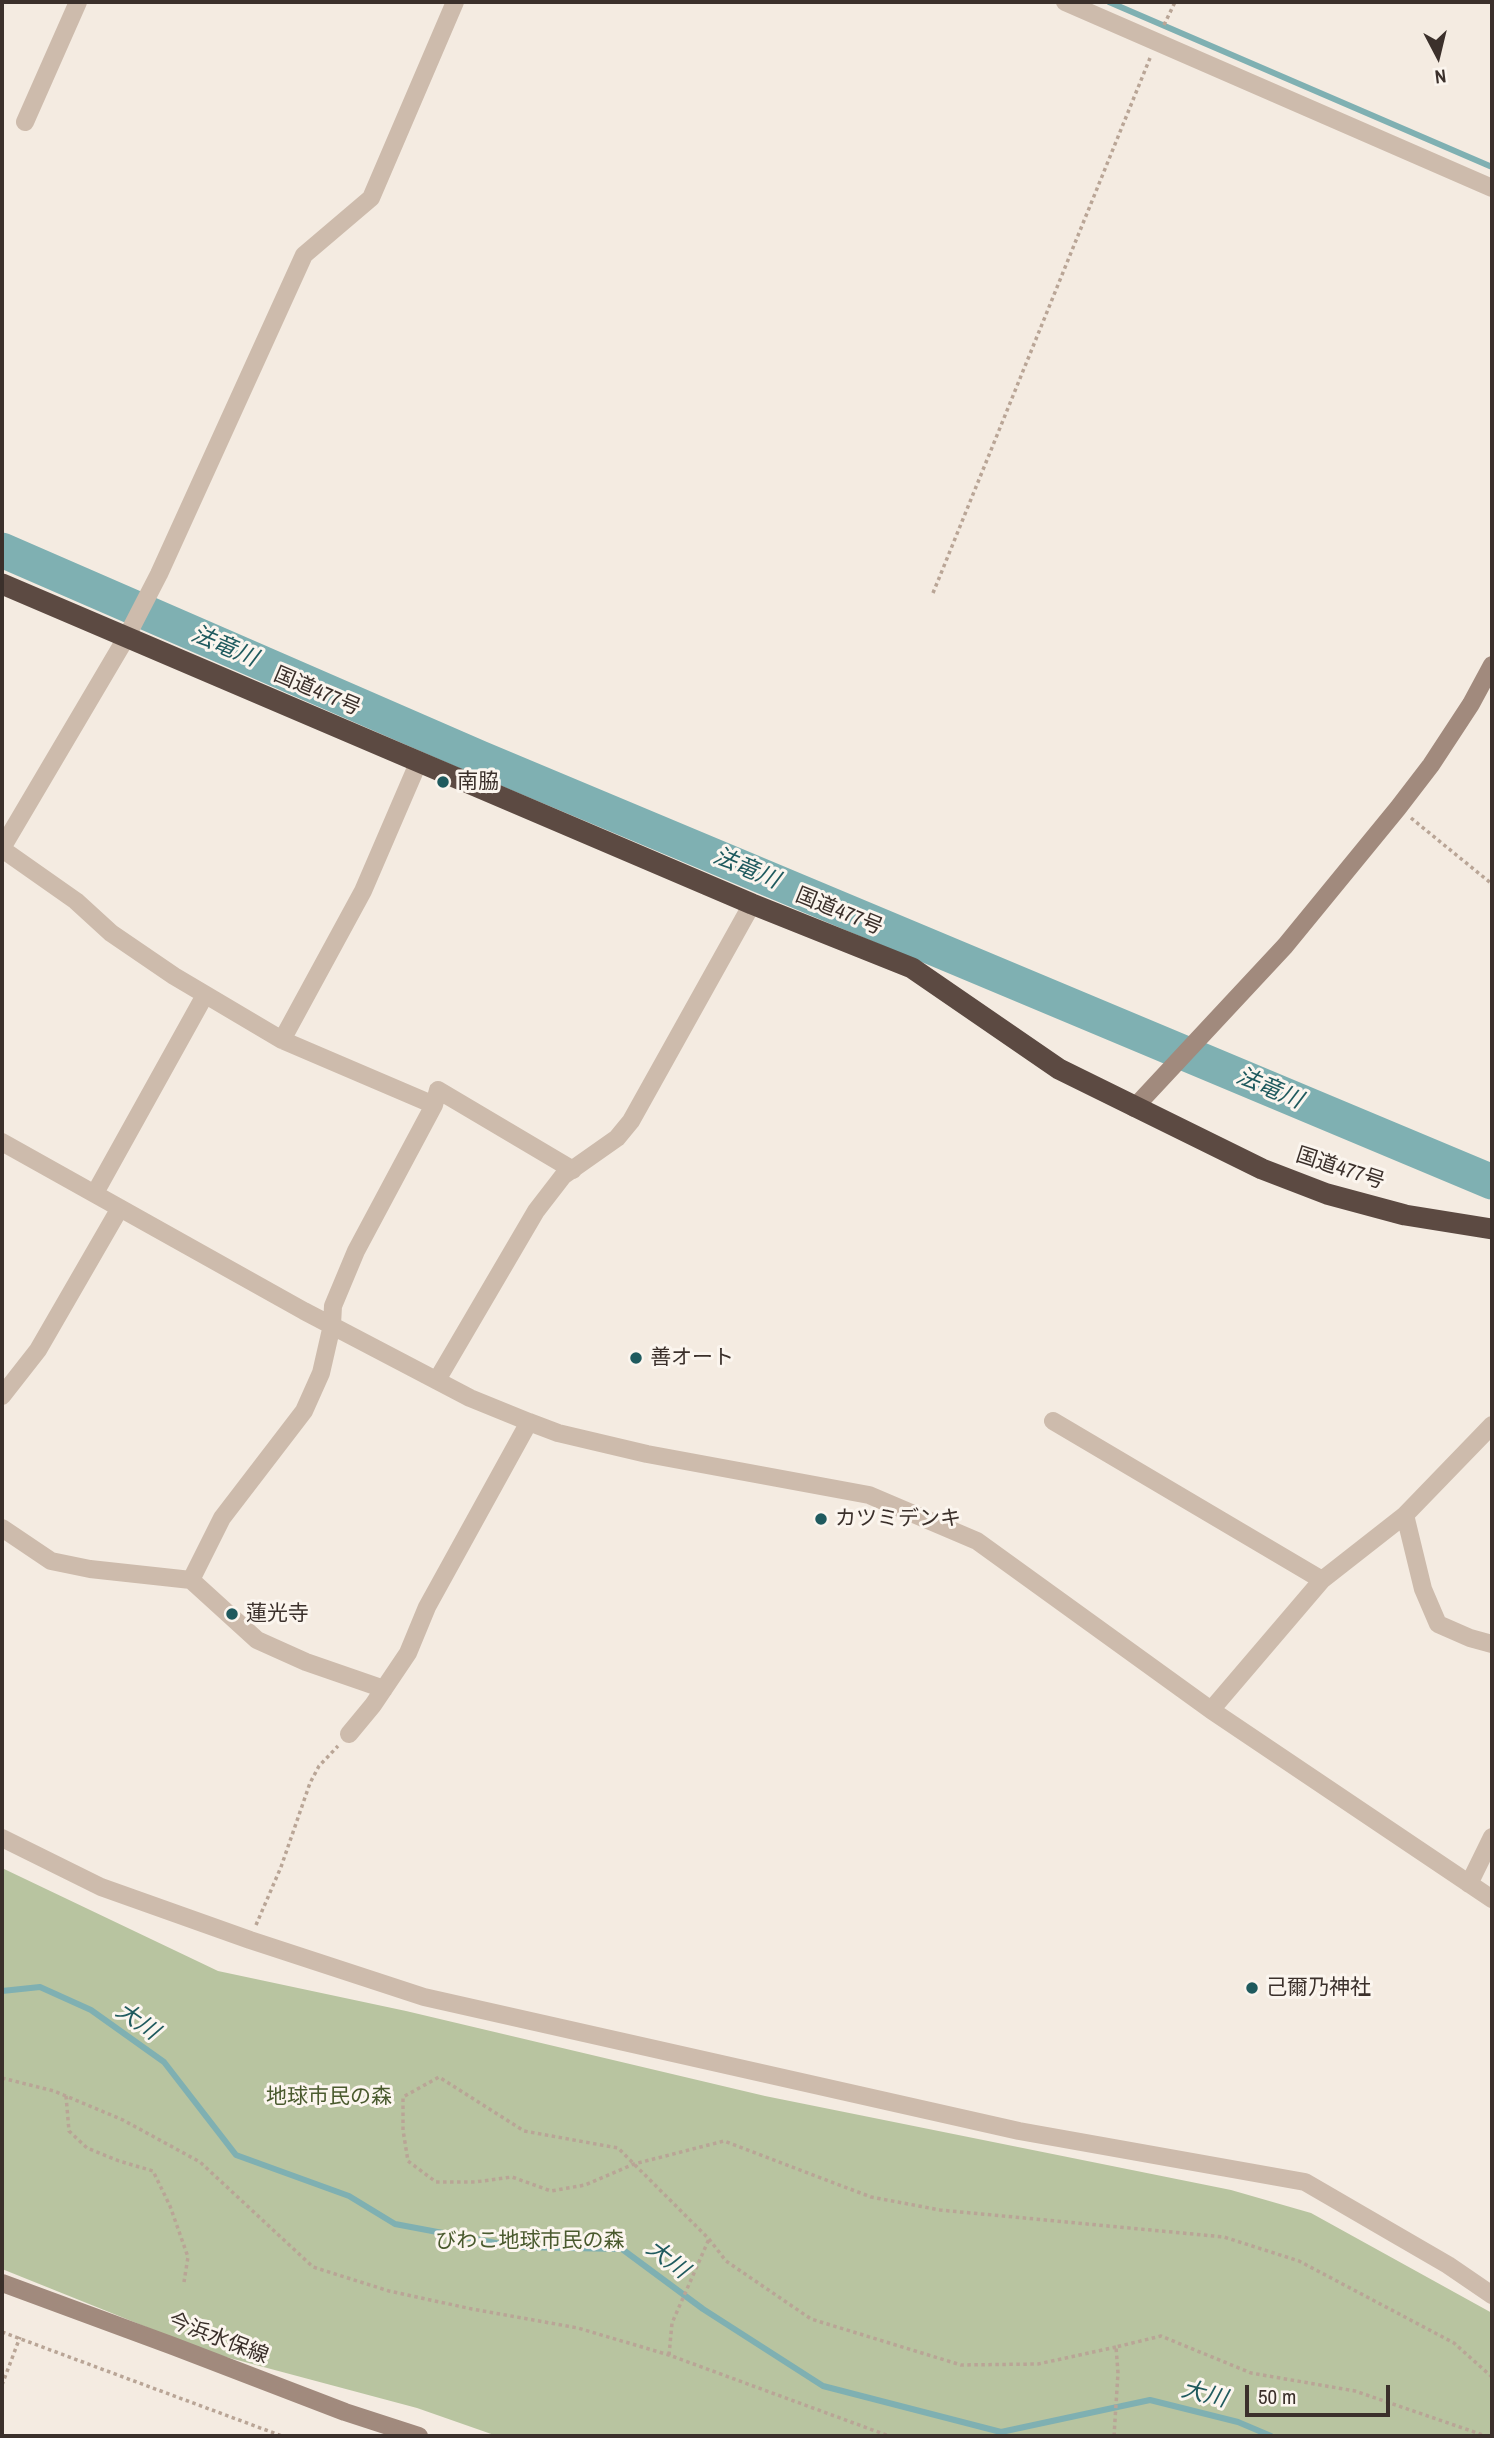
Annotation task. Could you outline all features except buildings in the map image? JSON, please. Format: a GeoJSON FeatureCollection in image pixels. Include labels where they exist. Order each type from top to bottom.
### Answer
{"type":"FeatureCollection","features":[{"type":"Feature","properties":{"kind":"highway","name":"国道477号"},"geometry":{"type":"LineString","coordinates":[[2,584],[752,904],[912,968],[1059,1069],[1262,1169],[1327,1194],[1405,1215],[1492,1229]]}},
{"type":"Feature","properties":{"kind":"street"},"geometry":{"type":"LineString","coordinates":[[25,122],[78,2]]}},
{"type":"Feature","properties":{"kind":"street"},"geometry":{"type":"LineString","coordinates":[[434,1105],[282,1040],[205,995],[111,933],[76,901],[2,849],[126,638],[159,574],[304,255],[372,198],[455,2]]}},
{"type":"Feature","properties":{"kind":"street"},"geometry":{"type":"LineString","coordinates":[[1065,2],[1492,188]]}},
{"type":"Feature","properties":{"kind":"street"},"geometry":{"type":"LineString","coordinates":[[1134,1108],[1285,946],[1398,808],[1431,765],[1471,704],[1492,665]]}},
{"type":"Feature","properties":{"kind":"street"},"geometry":{"type":"LineString","coordinates":[[282,1040],[363,891],[419,761]]}},
{"type":"Feature","properties":{"kind":"street"},"geometry":{"type":"LineString","coordinates":[[437,1380],[537,1211],[563,1176],[617,1138],[631,1121],[752,904]]}},
{"type":"Feature","properties":{"kind":"street"},"geometry":{"type":"LineString","coordinates":[[94,1194],[205,995]]}},
{"type":"Feature","properties":{"kind":"street"},"geometry":{"type":"LineString","coordinates":[[191,1580],[222,1518],[304,1411],[321,1373],[332,1325],[333,1306],[356,1251],[434,1105],[438,1090],[573,1170]]}},
{"type":"Feature","properties":{"kind":"street"},"geometry":{"type":"LineString","coordinates":[[2,1142],[332,1325],[470,1398],[558,1433],[647,1454],[869,1495],[977,1541],[1211,1710],[1492,1899]]}},
{"type":"Feature","properties":{"kind":"street"},"geometry":{"type":"LineString","coordinates":[[2,1396],[38,1350],[120,1208]]}},
{"type":"Feature","properties":{"kind":"street"},"geometry":{"type":"LineString","coordinates":[[348,1734],[384,1689],[408,1653],[427,1607],[529,1422]]}},
{"type":"Feature","properties":{"kind":"street"},"geometry":{"type":"LineString","coordinates":[[1053,1422],[1322,1580]]}},
{"type":"Feature","properties":{"kind":"street"},"geometry":{"type":"LineString","coordinates":[[1211,1710],[1322,1580],[1405,1515],[1492,1425]]}},
{"type":"Feature","properties":{"kind":"street"},"geometry":{"type":"LineString","coordinates":[[1405,1515],[1423,1589],[1438,1624],[1469,1638],[1492,1644]]}},
{"type":"Feature","properties":{"kind":"street"},"geometry":{"type":"LineString","coordinates":[[2,1528],[51,1561],[90,1569],[191,1580],[257,1640],[306,1662],[384,1689]]}},
{"type":"Feature","properties":{"kind":"street"},"geometry":{"type":"LineString","coordinates":[[1469,1884],[1492,1837]]}},
{"type":"Feature","properties":{"kind":"street"},"geometry":{"type":"LineString","coordinates":[[2,1838],[101,1887],[250,1940],[424,1997],[1019,2131],[1305,2182],[1448,2265],[1492,2295]]}},
{"type":"Feature","properties":{"kind":"street","name":"今浜水保線"},"geometry":{"type":"LineString","coordinates":[[2,2283],[345,2412],[419,2436]]}},
{"type":"Feature","properties":{"kind":"path"},"geometry":{"type":"LineString","coordinates":[[933,593],[1175,2]]}},
{"type":"Feature","properties":{"kind":"path"},"geometry":{"type":"LineString","coordinates":[[1398,808],[1492,884]]}},
{"type":"Feature","properties":{"kind":"path"},"geometry":{"type":"LineString","coordinates":[[250,1940],[281,1867],[310,1783],[319,1766],[348,1734]]}},
{"type":"Feature","properties":{"kind":"path"},"geometry":{"type":"LineString","coordinates":[[1486,2436],[1355,2391],[1251,2373],[1161,2336],[1038,2364],[961,2365],[811,2319],[726,2261],[709,2239],[634,2164],[618,2148],[524,2131],[439,2077],[403,2097],[402,2130],[408,2161],[436,2182],[475,2182],[512,2177],[551,2191],[585,2185],[634,2164],[724,2141],[871,2197],[940,2210],[1224,2237],[1311,2267],[1454,2343],[1492,2377]]}},
{"type":"Feature","properties":{"kind":"path"},"geometry":{"type":"LineString","coordinates":[[2,2078],[66,2096],[122,2120],[200,2162],[313,2267],[389,2291],[578,2328],[669,2355],[890,2436]]}},
{"type":"Feature","properties":{"kind":"path"},"geometry":{"type":"LineString","coordinates":[[66,2096],[69,2131],[87,2148],[153,2171],[170,2206],[188,2257],[184,2281]]}},
{"type":"Feature","properties":{"kind":"path"},"geometry":{"type":"LineString","coordinates":[[669,2355],[672,2323],[709,2239]]}},
{"type":"Feature","properties":{"kind":"path"},"geometry":{"type":"LineString","coordinates":[[2,2332],[282,2436]]}},
{"type":"Feature","properties":{"kind":"path"},"geometry":{"type":"LineString","coordinates":[[2,2385],[20,2337]]}},
{"type":"Feature","properties":{"kind":"path"},"geometry":{"type":"LineString","coordinates":[[1114,2434],[1118,2373],[1116,2347]]}},
{"type":"Feature","properties":{"kind":"green space","name":"びわこ地球市民の森"},"geometry":{"type":"Polygon","coordinates":[[[2,1868],[218,1971],[406,2011],[765,2096],[1231,2190],[1311,2213],[1492,2313],[1492,2436],[497,2436],[417,2408],[211,2353],[2,2269],[2,1868]]]}},
{"type":"Feature","properties":{"kind":"waterway"},"geometry":{"type":"LineString","coordinates":[[1109,2],[1492,167]]}},
{"type":"Feature","properties":{"kind":"waterway","name":"法竜川"},"geometry":{"type":"LineString","coordinates":[[2,550],[480,758],[1492,1182]]}},
{"type":"Feature","properties":{"kind":"waterway","name":"大川"},"geometry":{"type":"LineString","coordinates":[[2,1991],[40,1987],[91,2010],[164,2062],[236,2155],[349,2196],[395,2224],[517,2247],[622,2249],[703,2309],[823,2386],[1001,2432],[1150,2400],[1238,2422],[1271,2436]]}},
{"type":"Feature","properties":{"kind":"place","name":"南脇"},"geometry":{"type":"Point","coordinates":[443,782]}},
{"type":"Feature","properties":{"kind":"place","name":"善オート"},"geometry":{"type":"Point","coordinates":[636,1358]}},
{"type":"Feature","properties":{"kind":"place","name":"カツミデンキ"},"geometry":{"type":"Point","coordinates":[821,1519]}},
{"type":"Feature","properties":{"kind":"place","name":"蓮光寺"},"geometry":{"type":"Point","coordinates":[232,1614]}},
{"type":"Feature","properties":{"kind":"place","name":"己爾乃神社"},"geometry":{"type":"Point","coordinates":[1252,1988]}},
{"type":"Feature","properties":{"kind":"park label","name":"地球市民の森"},"geometry":{"type":"Point","coordinates":[329,2097]}}]}
